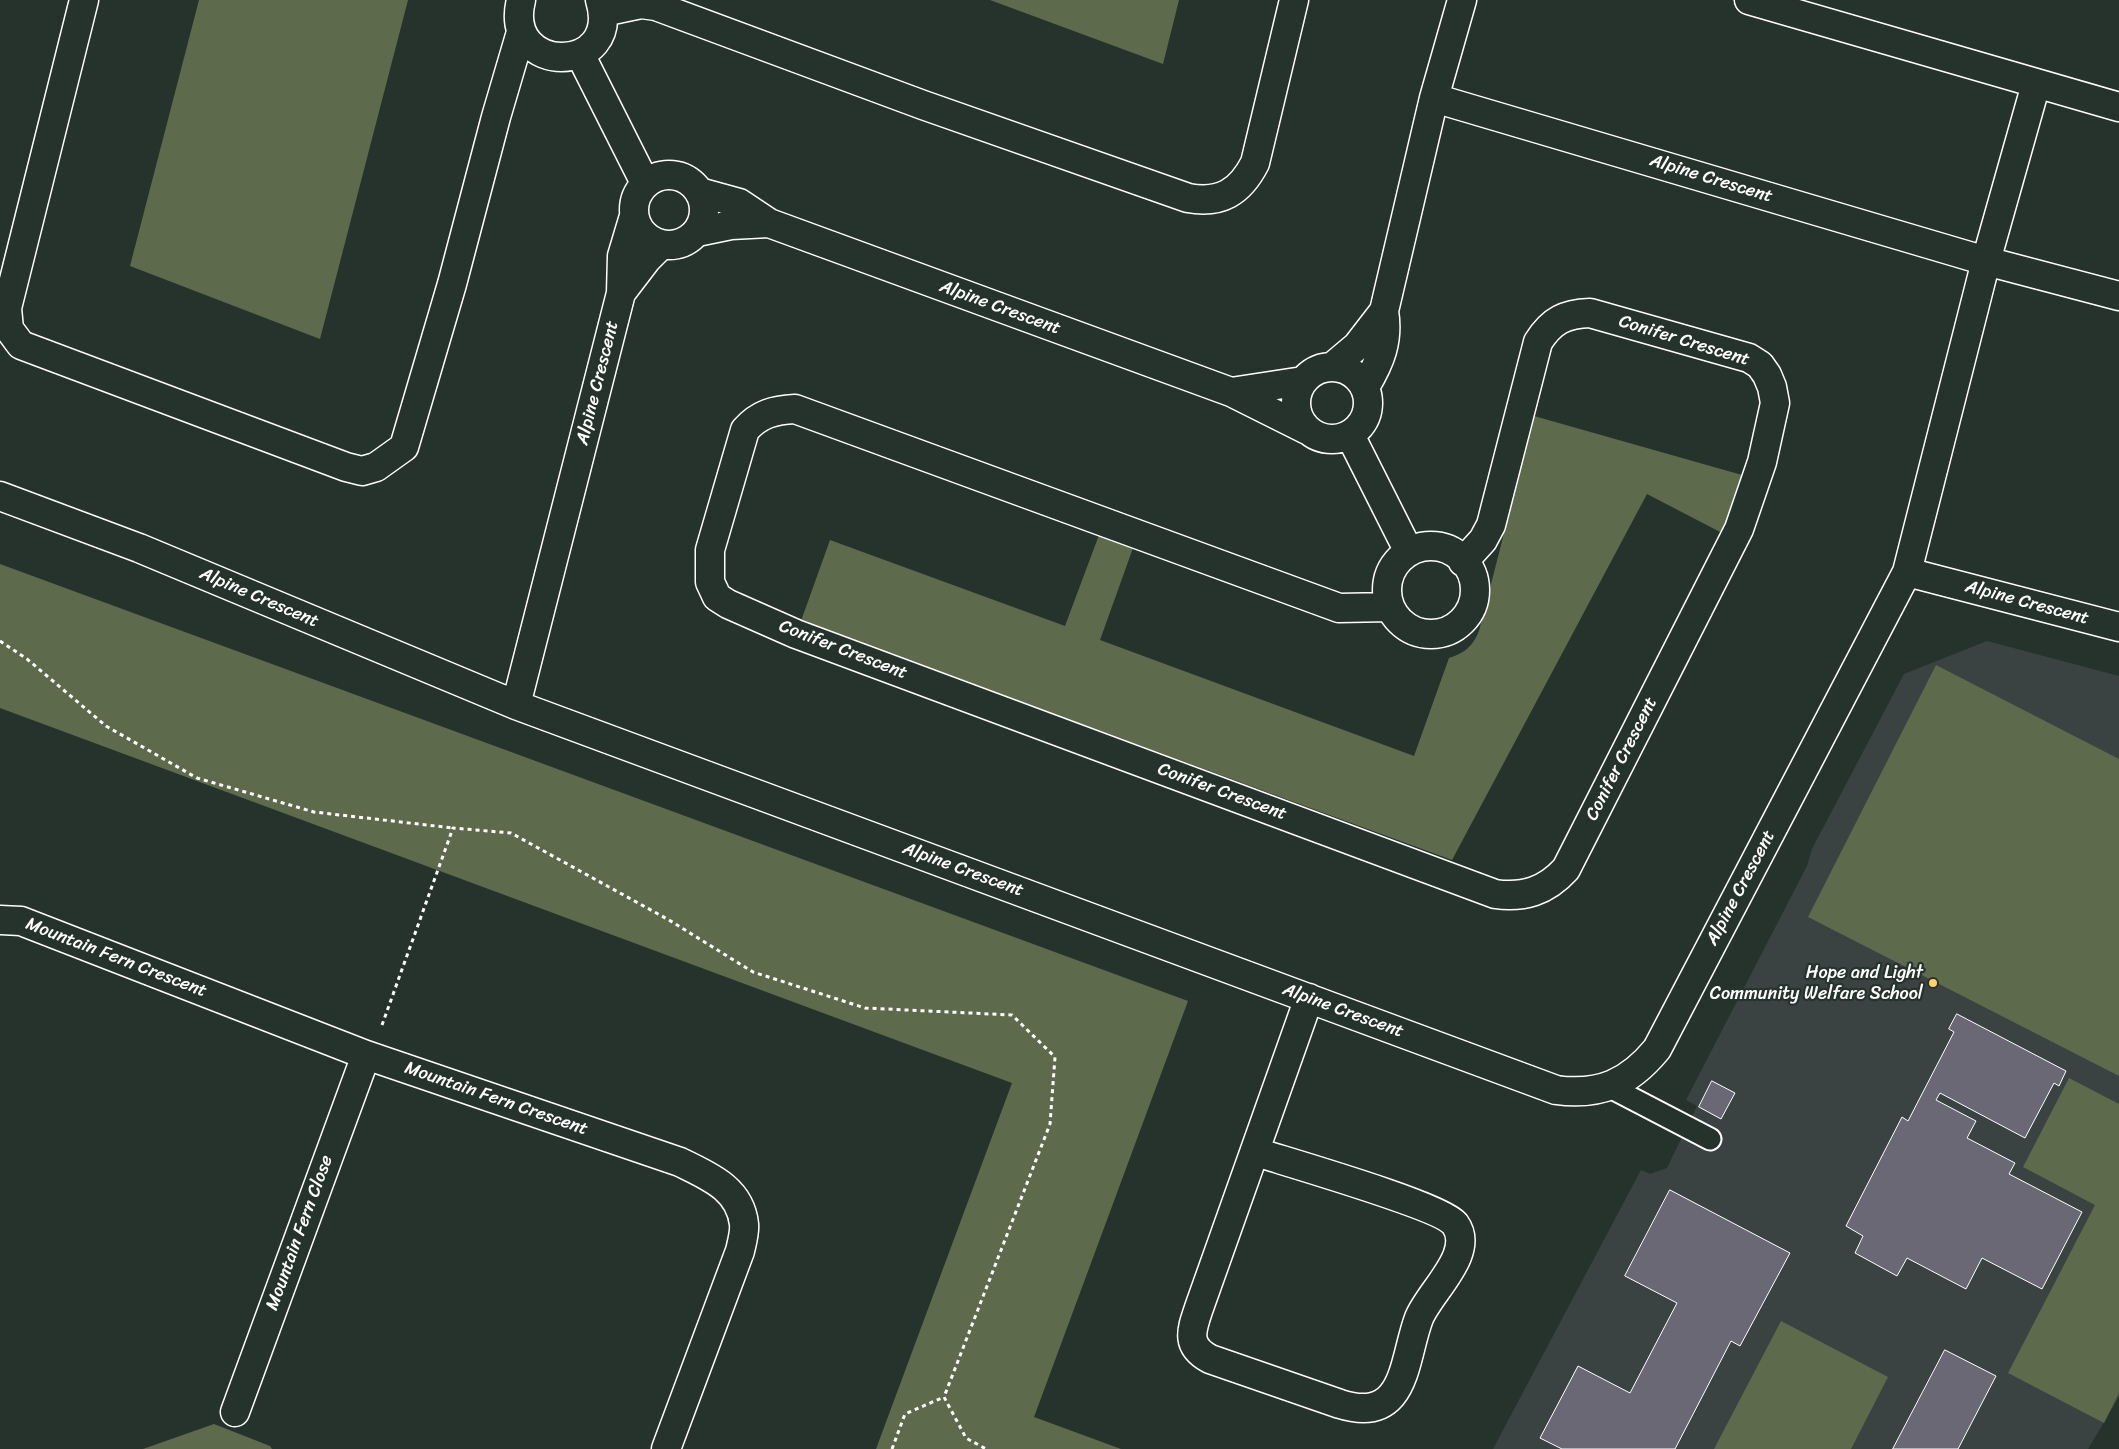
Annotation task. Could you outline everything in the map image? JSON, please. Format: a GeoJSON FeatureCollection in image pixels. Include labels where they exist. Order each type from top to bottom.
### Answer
{"type":"FeatureCollection","features":[{"type":"Feature","properties":{"kind":"street"},"geometry":{"type":"LineString","coordinates":[[84,0],[7,308],[9,329],[21,345],[346,467],[362,471],[376,467],[404,447],[452,284],[496,117],[521,32],[518,16],[521,0]]}},
{"type":"Feature","properties":{"kind":"street"},"geometry":{"type":"LineString","coordinates":[[521,32],[535,50],[557,59],[580,54],[591,47],[603,25],[602,6],[640,4],[656,6],[923,105],[1188,198],[1200,200],[1224,196],[1237,188],[1248,177],[1255,163],[1294,0]]}},
{"type":"Feature","properties":{"kind":"street"},"geometry":{"type":"LineString","coordinates":[[1365,387],[1378,366],[1386,335],[1384,311],[1434,98],[1462,0]]}},
{"type":"Feature","properties":{"kind":"street"},"geometry":{"type":"LineString","coordinates":[[1749,0],[2119,107]]}},
{"type":"Feature","properties":{"kind":"street"},"geometry":{"type":"LineString","coordinates":[[580,54],[645,183]]}},
{"type":"Feature","properties":{"kind":"street","name":"Alpine Crescent"},"geometry":{"type":"LineString","coordinates":[[0,496],[139,548],[516,704],[1556,1090],[1592,1091],[1610,1087],[1628,1078],[1644,1065],[1657,1049],[1907,572],[1986,261],[2036,84]]}},
{"type":"Feature","properties":{"kind":"street","name":"Alpine Crescent"},"geometry":{"type":"LineString","coordinates":[[1434,98],[1986,261],[2119,296]]}},
{"type":"Feature","properties":{"kind":"street"},"geometry":{"type":"LineString","coordinates":[[661,175],[679,175],[695,185],[704,201],[705,213],[702,225],[685,243],[673,246],[661,245],[650,240],[640,232],[634,216],[635,198],[645,183],[661,175]]}},
{"type":"Feature","properties":{"kind":"street","name":"Alpine Crescent"},"geometry":{"type":"LineString","coordinates":[[699,192],[739,203],[769,223],[1231,392],[1307,430]]}},
{"type":"Feature","properties":{"kind":"street","name":"Alpine Crescent"},"geometry":{"type":"LineString","coordinates":[[516,704],[621,293],[622,256],[634,216]]}},
{"type":"Feature","properties":{"kind":"street","name":"Alpine Crescent"},"geometry":{"type":"LineString","coordinates":[[697,232],[732,225],[769,223]]}},
{"type":"Feature","properties":{"kind":"street","name":"Alpine Crescent"},"geometry":{"type":"LineString","coordinates":[[621,293],[643,263],[661,245]]}},
{"type":"Feature","properties":{"kind":"street"},"geometry":{"type":"LineString","coordinates":[[1332,367],[1357,346],[1384,311]]}},
{"type":"Feature","properties":{"kind":"street","name":"Conifer Crescent"},"geometry":{"type":"LineString","coordinates":[[1390,607],[1339,608],[795,409],[776,410],[763,415],[753,421],[745,430],[710,550],[710,582],[717,597],[728,604],[796,634],[1495,894],[1513,896],[1530,894],[1556,880],[1566,869],[1739,529],[1762,462],[1775,403],[1772,387],[1767,375],[1760,365],[1749,358],[1590,313],[1575,314],[1547,328],[1538,342],[1491,525],[1483,540],[1463,562]]}},
{"type":"Feature","properties":{"kind":"street"},"geometry":{"type":"LineString","coordinates":[[1332,367],[1350,371],[1365,387],[1368,398],[1365,419],[1359,428],[1350,436],[1328,440],[1316,436],[1307,430],[1300,421],[1296,410],[1295,398],[1303,381],[1315,370],[1332,367]]}},
{"type":"Feature","properties":{"kind":"street","name":"Alpine Crescent"},"geometry":{"type":"LineString","coordinates":[[1231,392],[1303,381]]}},
{"type":"Feature","properties":{"kind":"street"},"geometry":{"type":"LineString","coordinates":[[1350,436],[1409,552]]}},
{"type":"Feature","properties":{"kind":"street"},"geometry":{"type":"LineString","coordinates":[[1434,546],[1447,550],[1458,556],[1472,578],[1474,592],[1472,606],[1464,619],[1452,629],[1438,634],[1424,634],[1409,629],[1398,619],[1390,607],[1387,594],[1392,570],[1399,560],[1409,552],[1421,547],[1434,546]]}},
{"type":"Feature","properties":{"kind":"street","name":"Alpine Crescent"},"geometry":{"type":"LineString","coordinates":[[1907,572],[2119,627]]}},
{"type":"Feature","properties":{"kind":"street","name":"Mountain Fern Crescent"},"geometry":{"type":"LineString","coordinates":[[0,920],[21,921],[366,1054],[680,1162],[728,1189],[740,1204],[744,1225],[740,1251],[666,1449]]}},
{"type":"Feature","properties":{"kind":"street"},"geometry":{"type":"LineString","coordinates":[[1256,1152],[1399,1198],[1443,1216],[1454,1224],[1461,1239],[1458,1256],[1424,1307],[1419,1318],[1401,1384],[1382,1404],[1366,1409],[1354,1409],[1210,1359],[1195,1349],[1192,1332],[1196,1318],[1309,998]]}},
{"type":"Feature","properties":{"kind":"street","name":"Mountain Fern Close"},"geometry":{"type":"LineString","coordinates":[[235,1412],[366,1054]]}},
{"type":"Feature","properties":{"kind":"lane"},"geometry":{"type":"LineString","coordinates":[[1610,1087],[1710,1139]]}},
{"type":"Feature","properties":{"kind":"path"},"geometry":{"type":"LineString","coordinates":[[0,641],[26,659],[106,726],[197,778],[314,812],[511,834],[669,920],[753,972],[865,1008],[1012,1015],[1054,1057],[1050,1124],[944,1397],[905,1414],[892,1449]]}},
{"type":"Feature","properties":{"kind":"path"},"geometry":{"type":"LineString","coordinates":[[366,1054],[378,1034],[453,828]]}},
{"type":"Feature","properties":{"kind":"path"},"geometry":{"type":"LineString","coordinates":[[944,1397],[966,1438],[986,1449]]}},
{"type":"Feature","properties":{"kind":"shaded area","name":"Hope and Light Community Welfare School"},"geometry":{"type":"Polygon","coordinates":[[[1987,641],[2119,676],[2119,1397],[2088,1449],[1493,1449],[1641,1170],[1650,1174],[1667,1168],[1697,1106],[1686,1100],[1807,866],[1812,849],[1904,674],[1987,641]]]}},
{"type":"Feature","properties":{"kind":"green space"},"geometry":{"type":"Polygon","coordinates":[[[199,0],[408,0],[320,339],[130,266],[199,0]]]}},
{"type":"Feature","properties":{"kind":"green space"},"geometry":{"type":"Polygon","coordinates":[[[990,0],[1179,0],[1163,64],[990,0]]]}},
{"type":"Feature","properties":{"kind":"green space"},"geometry":{"type":"Polygon","coordinates":[[[1534,416],[1742,475],[1731,520],[1724,534],[1647,494],[1452,860],[801,621],[830,540],[1065,626],[1099,535],[1133,548],[1100,640],[1414,756],[1449,658],[1460,654],[1468,648],[1479,631],[1534,416]]]}},
{"type":"Feature","properties":{"kind":"green space"},"geometry":{"type":"Polygon","coordinates":[[[0,564],[1188,1001],[1034,1417],[1121,1449],[876,1449],[1012,1083],[0,708],[0,564]]]}},
{"type":"Feature","properties":{"kind":"green space"},"geometry":{"type":"Polygon","coordinates":[[[1936,665],[2119,759],[2119,1076],[1808,917],[1936,665]]]}},
{"type":"Feature","properties":{"kind":"green space"},"geometry":{"type":"Polygon","coordinates":[[[2069,1078],[2119,1104],[2119,1393],[2104,1423],[2008,1373],[2095,1205],[2023,1167],[2069,1078]]]}},
{"type":"Feature","properties":{"kind":"green space"},"geometry":{"type":"Polygon","coordinates":[[[1781,1321],[1888,1377],[1851,1449],[1714,1449],[1781,1321]]]}},
{"type":"Feature","properties":{"kind":"green space"},"geometry":{"type":"Polygon","coordinates":[[[214,1424],[270,1446],[272,1449],[143,1449],[214,1424]]]}},
{"type":"Feature","properties":{"kind":"building"},"geometry":{"type":"Polygon","coordinates":[[[1957,1014],[2066,1071],[2059,1086],[2054,1083],[2025,1138],[1940,1093],[1936,1100],[1976,1121],[1967,1138],[2015,1163],[2009,1174],[2082,1212],[2042,1289],[1982,1258],[1966,1289],[1907,1258],[1897,1276],[1855,1253],[1863,1236],[1846,1226],[1902,1117],[1908,1121],[1954,1032],[1949,1029],[1957,1014]]]}},
{"type":"Feature","properties":{"kind":"building"},"geometry":{"type":"Polygon","coordinates":[[[1712,1081],[1735,1093],[1721,1119],[1699,1107],[1712,1081]]]}},
{"type":"Feature","properties":{"kind":"building"},"geometry":{"type":"Polygon","coordinates":[[[1670,1190],[1790,1253],[1740,1346],[1731,1341],[1675,1449],[1562,1449],[1540,1438],[1578,1366],[1630,1393],[1677,1303],[1625,1276],[1670,1190]]]}},
{"type":"Feature","properties":{"kind":"building"},"geometry":{"type":"Polygon","coordinates":[[[1945,1350],[1996,1376],[1958,1449],[1893,1449],[1945,1350]]]}},
{"type":"Feature","properties":{"kind":"place","name":"Hope and Light Community Welfare School"},"geometry":{"type":"Point","coordinates":[1933,983]}}]}
